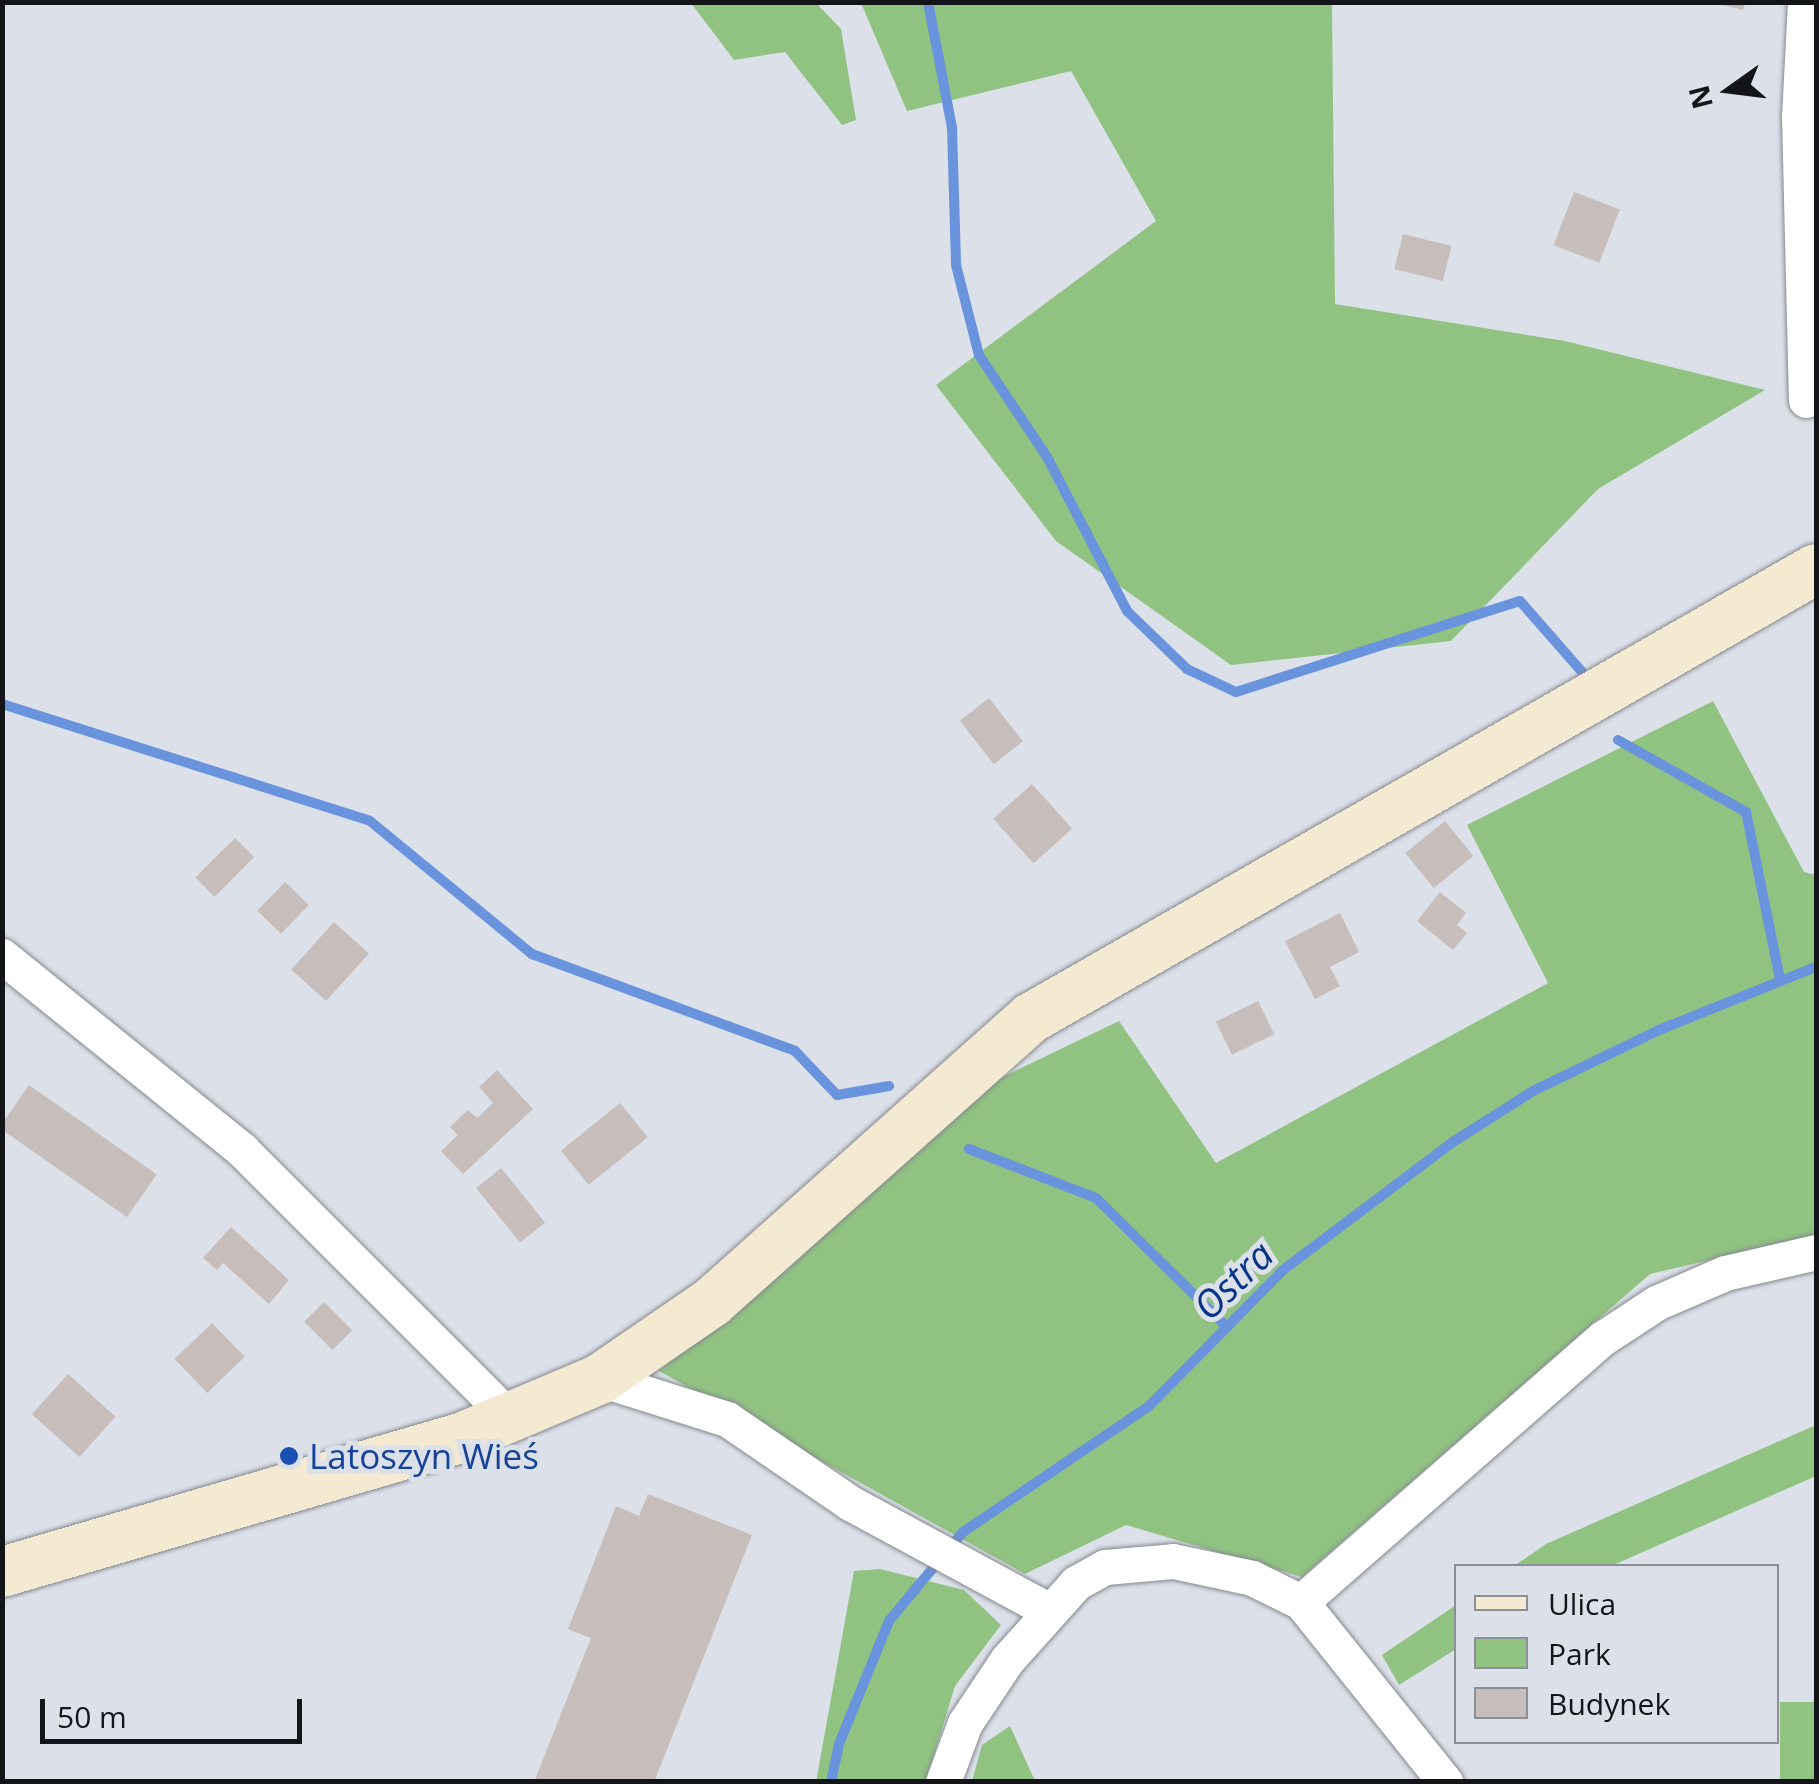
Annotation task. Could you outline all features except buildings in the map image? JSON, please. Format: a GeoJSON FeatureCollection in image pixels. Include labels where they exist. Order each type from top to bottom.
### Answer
{"type":"FeatureCollection","features":[{"type":"Feature","properties":{"kind":"street"},"geometry":{"type":"LineString","coordinates":[[1805,2],[1799,116],[1806,400]]}},
{"type":"Feature","properties":{"kind":"street"},"geometry":{"type":"LineString","coordinates":[[2,1572],[513,1420],[600,1379],[712,1302],[1032,1018],[1816,570]]}},
{"type":"Feature","properties":{"kind":"street"},"geometry":{"type":"LineString","coordinates":[[2,956],[242,1150],[513,1420]]}},
{"type":"Feature","properties":{"kind":"street"},"geometry":{"type":"LineString","coordinates":[[1301,1602],[1603,1338],[1656,1303],[1725,1273],[1816,1252]]}},
{"type":"Feature","properties":{"kind":"street"},"geometry":{"type":"LineString","coordinates":[[600,1379],[727,1419],[850,1503],[918,1536],[1046,1609]]}},
{"type":"Feature","properties":{"kind":"street"},"geometry":{"type":"LineString","coordinates":[[942,1782],[965,1723],[1046,1609],[1105,1567],[1134,1560],[1214,1568],[1301,1602],[1445,1782]]}},
{"type":"Feature","properties":{"kind":"green space"},"geometry":{"type":"Polygon","coordinates":[[[691,3],[816,3],[841,29],[856,120],[842,125],[785,52],[734,60],[691,3]]]}},
{"type":"Feature","properties":{"kind":"green space"},"geometry":{"type":"Polygon","coordinates":[[[861,3],[1332,3],[1335,304],[1565,341],[1765,390],[1598,489],[1451,641],[1231,665],[1056,541],[936,385],[1156,221],[1071,71],[907,111],[861,3]]]}},
{"type":"Feature","properties":{"kind":"green space"},"geometry":{"type":"Polygon","coordinates":[[[1713,701],[1804,872],[1816,875],[1816,1235],[1650,1274],[1302,1577],[1126,1525],[1025,1574],[659,1371],[986,1085],[1119,1021],[1216,1163],[1548,983],[1467,825],[1713,701]]]}},
{"type":"Feature","properties":{"kind":"green space"},"geometry":{"type":"Polygon","coordinates":[[[1816,1425],[1816,1476],[1616,1564],[1517,1564],[1546,1544],[1816,1425]]]}},
{"type":"Feature","properties":{"kind":"green space"},"geometry":{"type":"Polygon","coordinates":[[[880,1569],[964,1590],[1001,1625],[955,1686],[926,1781],[816,1782],[854,1571],[880,1569]]]}},
{"type":"Feature","properties":{"kind":"green space"},"geometry":{"type":"Polygon","coordinates":[[[1454,1606],[1454,1650],[1399,1685],[1382,1655],[1454,1606]]]}},
{"type":"Feature","properties":{"kind":"green space"},"geometry":{"type":"Polygon","coordinates":[[[1780,1702],[1816,1702],[1816,1781],[1780,1781],[1780,1702]]]}},
{"type":"Feature","properties":{"kind":"green space"},"geometry":{"type":"Polygon","coordinates":[[[1010,1726],[1035,1781],[972,1781],[982,1745],[1010,1726]]]}},
{"type":"Feature","properties":{"kind":"waterway"},"geometry":{"type":"LineString","coordinates":[[928,2],[952,128],[956,265],[979,355],[1047,457],[1127,611],[1187,669],[1236,692],[1520,601],[1583,673]]}},
{"type":"Feature","properties":{"kind":"waterway"},"geometry":{"type":"LineString","coordinates":[[2,704],[370,821],[532,954],[795,1051],[837,1095],[889,1086]]}},
{"type":"Feature","properties":{"kind":"waterway"},"geometry":{"type":"LineString","coordinates":[[1618,740],[1746,812],[1780,979]]}},
{"type":"Feature","properties":{"kind":"waterway","name":"Ostra"},"geometry":{"type":"LineString","coordinates":[[831,1782],[839,1744],[889,1621],[963,1532],[1149,1406],[1283,1270],[1453,1142],[1533,1091],[1659,1030],[1816,967]]}},
{"type":"Feature","properties":{"kind":"waterway"},"geometry":{"type":"LineString","coordinates":[[969,1149],[1096,1198],[1227,1327]]}},
{"type":"Feature","properties":{"kind":"place","name":"Latoszyn Wieś"},"geometry":{"type":"Point","coordinates":[289,1456]}}]}
